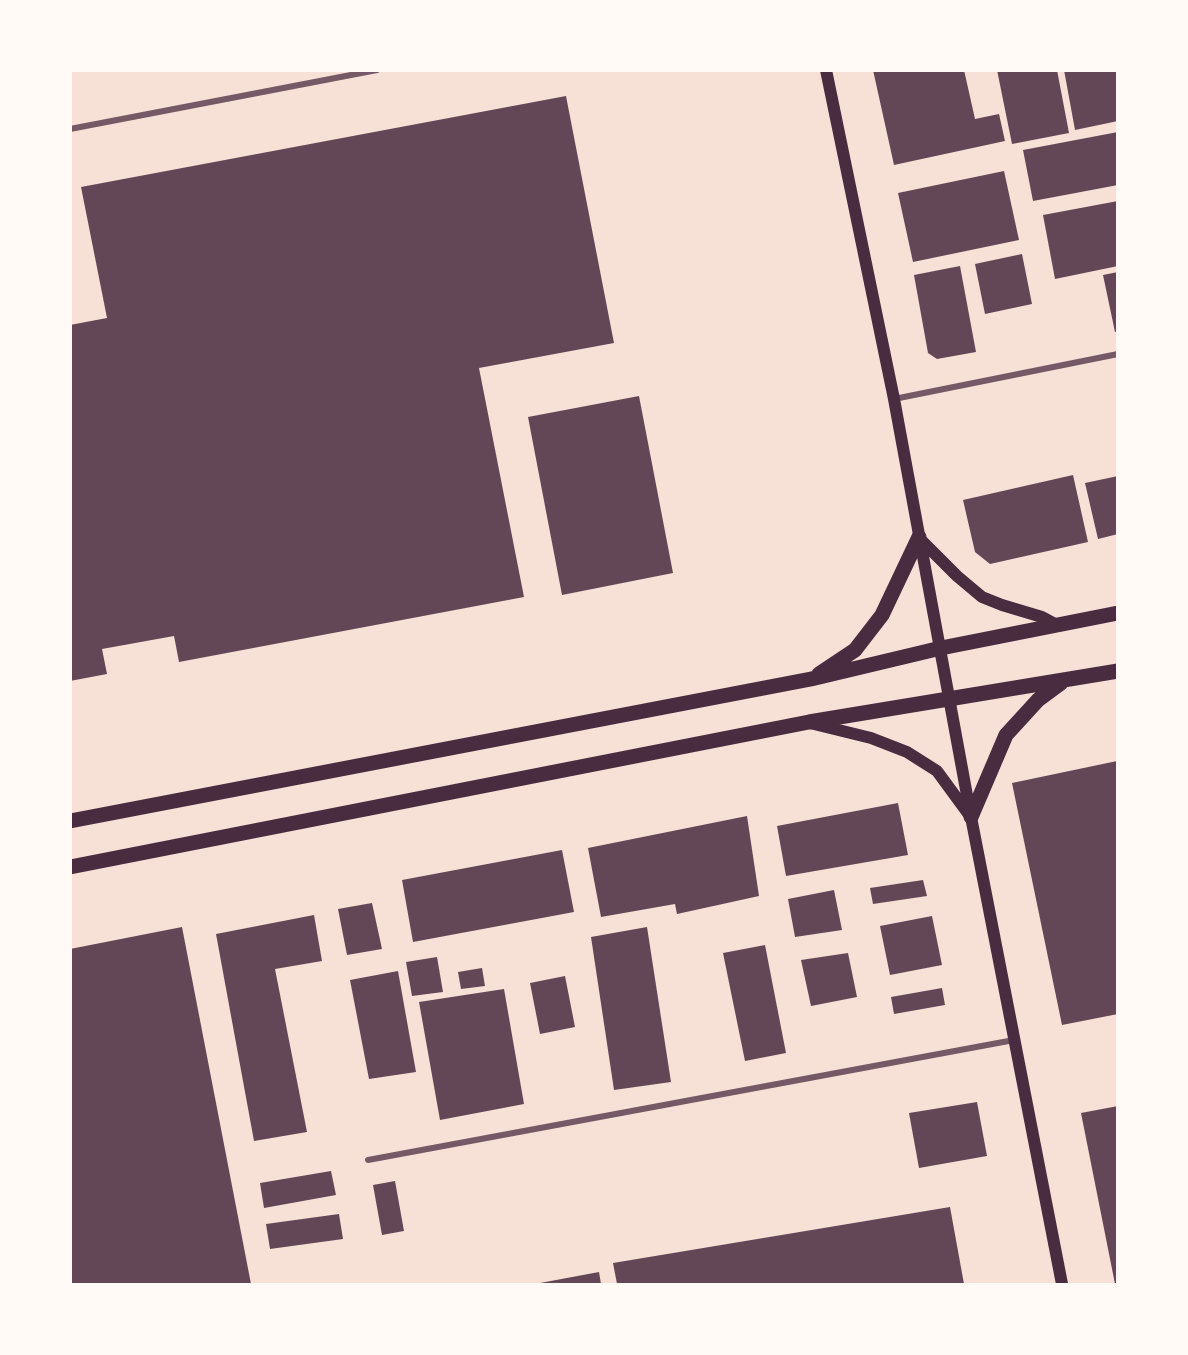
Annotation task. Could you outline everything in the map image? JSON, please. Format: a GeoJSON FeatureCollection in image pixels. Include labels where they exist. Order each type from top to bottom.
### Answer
{"type":"FeatureCollection","features":[{"type":"Feature","properties":{"kind":"main road"},"geometry":{"type":"LineString","coordinates":[[826,70],[894,399],[971,817],[1062,1284]]}},
{"type":"Feature","properties":{"kind":"main road"},"geometry":{"type":"LineString","coordinates":[[919,537],[957,576],[982,597],[1042,617],[1055,624]]}},
{"type":"Feature","properties":{"kind":"main road"},"geometry":{"type":"LineString","coordinates":[[810,680],[855,650],[882,615],[919,537]]}},
{"type":"Feature","properties":{"kind":"main road"},"geometry":{"type":"LineString","coordinates":[[70,821],[810,680],[941,648],[1118,613]]}},
{"type":"Feature","properties":{"kind":"main road"},"geometry":{"type":"LineString","coordinates":[[70,867],[809,722],[1063,682],[1118,671]]}},
{"type":"Feature","properties":{"kind":"main road"},"geometry":{"type":"LineString","coordinates":[[971,817],[1006,735],[1038,700],[1063,682]]}},
{"type":"Feature","properties":{"kind":"main road"},"geometry":{"type":"LineString","coordinates":[[809,722],[871,738],[907,752],[936,771],[971,817]]}},
{"type":"Feature","properties":{"kind":"street"},"geometry":{"type":"LineString","coordinates":[[70,129],[377,70]]}},
{"type":"Feature","properties":{"kind":"street"},"geometry":{"type":"LineString","coordinates":[[894,399],[1118,354]]}},
{"type":"Feature","properties":{"kind":"street"},"geometry":{"type":"LineString","coordinates":[[368,1160],[1014,1040]]}},
{"type":"Feature","properties":{"kind":"building"},"geometry":{"type":"Polygon","coordinates":[[[873,70],[964,70],[975,119],[999,114],[1005,141],[894,165],[873,70]]]}},
{"type":"Feature","properties":{"kind":"building"},"geometry":{"type":"Polygon","coordinates":[[[997,70],[1057,70],[1069,133],[1012,144],[997,70]]]}},
{"type":"Feature","properties":{"kind":"building"},"geometry":{"type":"Polygon","coordinates":[[[1064,70],[1118,70],[1118,121],[1075,130],[1064,70]]]}},
{"type":"Feature","properties":{"kind":"building"},"geometry":{"type":"Polygon","coordinates":[[[566,96],[614,343],[479,368],[524,597],[179,662],[174,636],[102,649],[107,674],[70,681],[70,325],[107,318],[81,187],[566,96]]]}},
{"type":"Feature","properties":{"kind":"building"},"geometry":{"type":"Polygon","coordinates":[[[1118,132],[1118,185],[1033,201],[1023,150],[1118,132]]]}},
{"type":"Feature","properties":{"kind":"building"},"geometry":{"type":"Polygon","coordinates":[[[1004,171],[1019,240],[913,262],[898,193],[1004,171]]]}},
{"type":"Feature","properties":{"kind":"building"},"geometry":{"type":"Polygon","coordinates":[[[1118,201],[1118,266],[1055,279],[1043,215],[1118,201]]]}},
{"type":"Feature","properties":{"kind":"building"},"geometry":{"type":"Polygon","coordinates":[[[1022,254],[1032,304],[985,314],[975,264],[1022,254]]]}},
{"type":"Feature","properties":{"kind":"building"},"geometry":{"type":"Polygon","coordinates":[[[960,266],[976,352],[937,359],[928,353],[914,275],[960,266]]]}},
{"type":"Feature","properties":{"kind":"building"},"geometry":{"type":"Polygon","coordinates":[[[1118,272],[1118,331],[1115,332],[1103,275],[1118,272]]]}},
{"type":"Feature","properties":{"kind":"building"},"geometry":{"type":"Polygon","coordinates":[[[639,396],[673,573],[562,595],[528,417],[639,396]]]}},
{"type":"Feature","properties":{"kind":"building"},"geometry":{"type":"Polygon","coordinates":[[[1073,475],[1088,542],[990,564],[975,552],[963,500],[1073,475]]]}},
{"type":"Feature","properties":{"kind":"building"},"geometry":{"type":"Polygon","coordinates":[[[1118,476],[1118,534],[1098,539],[1085,483],[1118,476]]]}},
{"type":"Feature","properties":{"kind":"building"},"geometry":{"type":"Polygon","coordinates":[[[1117,761],[1118,1014],[1062,1025],[1012,783],[1117,761]]]}},
{"type":"Feature","properties":{"kind":"building"},"geometry":{"type":"Polygon","coordinates":[[[898,803],[908,855],[786,876],[777,826],[898,803]]]}},
{"type":"Feature","properties":{"kind":"building"},"geometry":{"type":"Polygon","coordinates":[[[747,816],[759,896],[677,914],[675,904],[601,917],[588,848],[747,816]]]}},
{"type":"Feature","properties":{"kind":"building"},"geometry":{"type":"Polygon","coordinates":[[[562,850],[574,912],[413,942],[402,880],[562,850]]]}},
{"type":"Feature","properties":{"kind":"building"},"geometry":{"type":"Polygon","coordinates":[[[923,880],[927,896],[873,904],[870,888],[923,880]]]}},
{"type":"Feature","properties":{"kind":"building"},"geometry":{"type":"Polygon","coordinates":[[[834,890],[842,930],[795,937],[788,899],[834,890]]]}},
{"type":"Feature","properties":{"kind":"building"},"geometry":{"type":"Polygon","coordinates":[[[372,903],[382,949],[347,955],[338,909],[372,903]]]}},
{"type":"Feature","properties":{"kind":"building"},"geometry":{"type":"Polygon","coordinates":[[[314,915],[322,961],[275,969],[307,1132],[254,1141],[216,934],[314,915]]]}},
{"type":"Feature","properties":{"kind":"building"},"geometry":{"type":"Polygon","coordinates":[[[932,916],[942,965],[890,975],[880,926],[932,916]]]}},
{"type":"Feature","properties":{"kind":"building"},"geometry":{"type":"Polygon","coordinates":[[[182,927],[251,1284],[70,1284],[70,949],[182,927]]]}},
{"type":"Feature","properties":{"kind":"building"},"geometry":{"type":"Polygon","coordinates":[[[647,927],[671,1082],[614,1090],[591,937],[647,927]]]}},
{"type":"Feature","properties":{"kind":"building"},"geometry":{"type":"Polygon","coordinates":[[[765,945],[786,1053],[745,1061],[723,953],[765,945]]]}},
{"type":"Feature","properties":{"kind":"building"},"geometry":{"type":"Polygon","coordinates":[[[848,953],[857,997],[811,1006],[801,960],[848,953]]]}},
{"type":"Feature","properties":{"kind":"building"},"geometry":{"type":"Polygon","coordinates":[[[437,957],[443,992],[412,996],[406,962],[437,957]]]}},
{"type":"Feature","properties":{"kind":"building"},"geometry":{"type":"Polygon","coordinates":[[[482,968],[485,986],[461,989],[458,972],[482,968]]]}},
{"type":"Feature","properties":{"kind":"building"},"geometry":{"type":"Polygon","coordinates":[[[398,971],[416,1072],[369,1079],[350,980],[398,971]]]}},
{"type":"Feature","properties":{"kind":"building"},"geometry":{"type":"Polygon","coordinates":[[[565,976],[575,1027],[540,1034],[530,983],[565,976]]]}},
{"type":"Feature","properties":{"kind":"building"},"geometry":{"type":"Polygon","coordinates":[[[942,988],[945,1005],[894,1014],[891,997],[942,988]]]}},
{"type":"Feature","properties":{"kind":"building"},"geometry":{"type":"Polygon","coordinates":[[[504,989],[524,1104],[440,1120],[419,1002],[504,989]]]}},
{"type":"Feature","properties":{"kind":"building"},"geometry":{"type":"Polygon","coordinates":[[[977,1102],[987,1156],[919,1168],[909,1113],[977,1102]]]}},
{"type":"Feature","properties":{"kind":"building"},"geometry":{"type":"Polygon","coordinates":[[[1118,1106],[1118,1284],[1115,1284],[1081,1113],[1118,1106]]]}},
{"type":"Feature","properties":{"kind":"building"},"geometry":{"type":"Polygon","coordinates":[[[331,1171],[336,1195],[264,1208],[260,1183],[331,1171]]]}},
{"type":"Feature","properties":{"kind":"building"},"geometry":{"type":"Polygon","coordinates":[[[395,1181],[404,1231],[382,1235],[373,1185],[395,1181]]]}},
{"type":"Feature","properties":{"kind":"building"},"geometry":{"type":"Polygon","coordinates":[[[950,1207],[964,1284],[617,1284],[613,1263],[950,1207]]]}},
{"type":"Feature","properties":{"kind":"building"},"geometry":{"type":"Polygon","coordinates":[[[339,1214],[343,1239],[270,1249],[266,1224],[339,1214]]]}},
{"type":"Feature","properties":{"kind":"building"},"geometry":{"type":"Polygon","coordinates":[[[599,1272],[601,1284],[540,1284],[540,1283],[599,1272]]]}}]}
